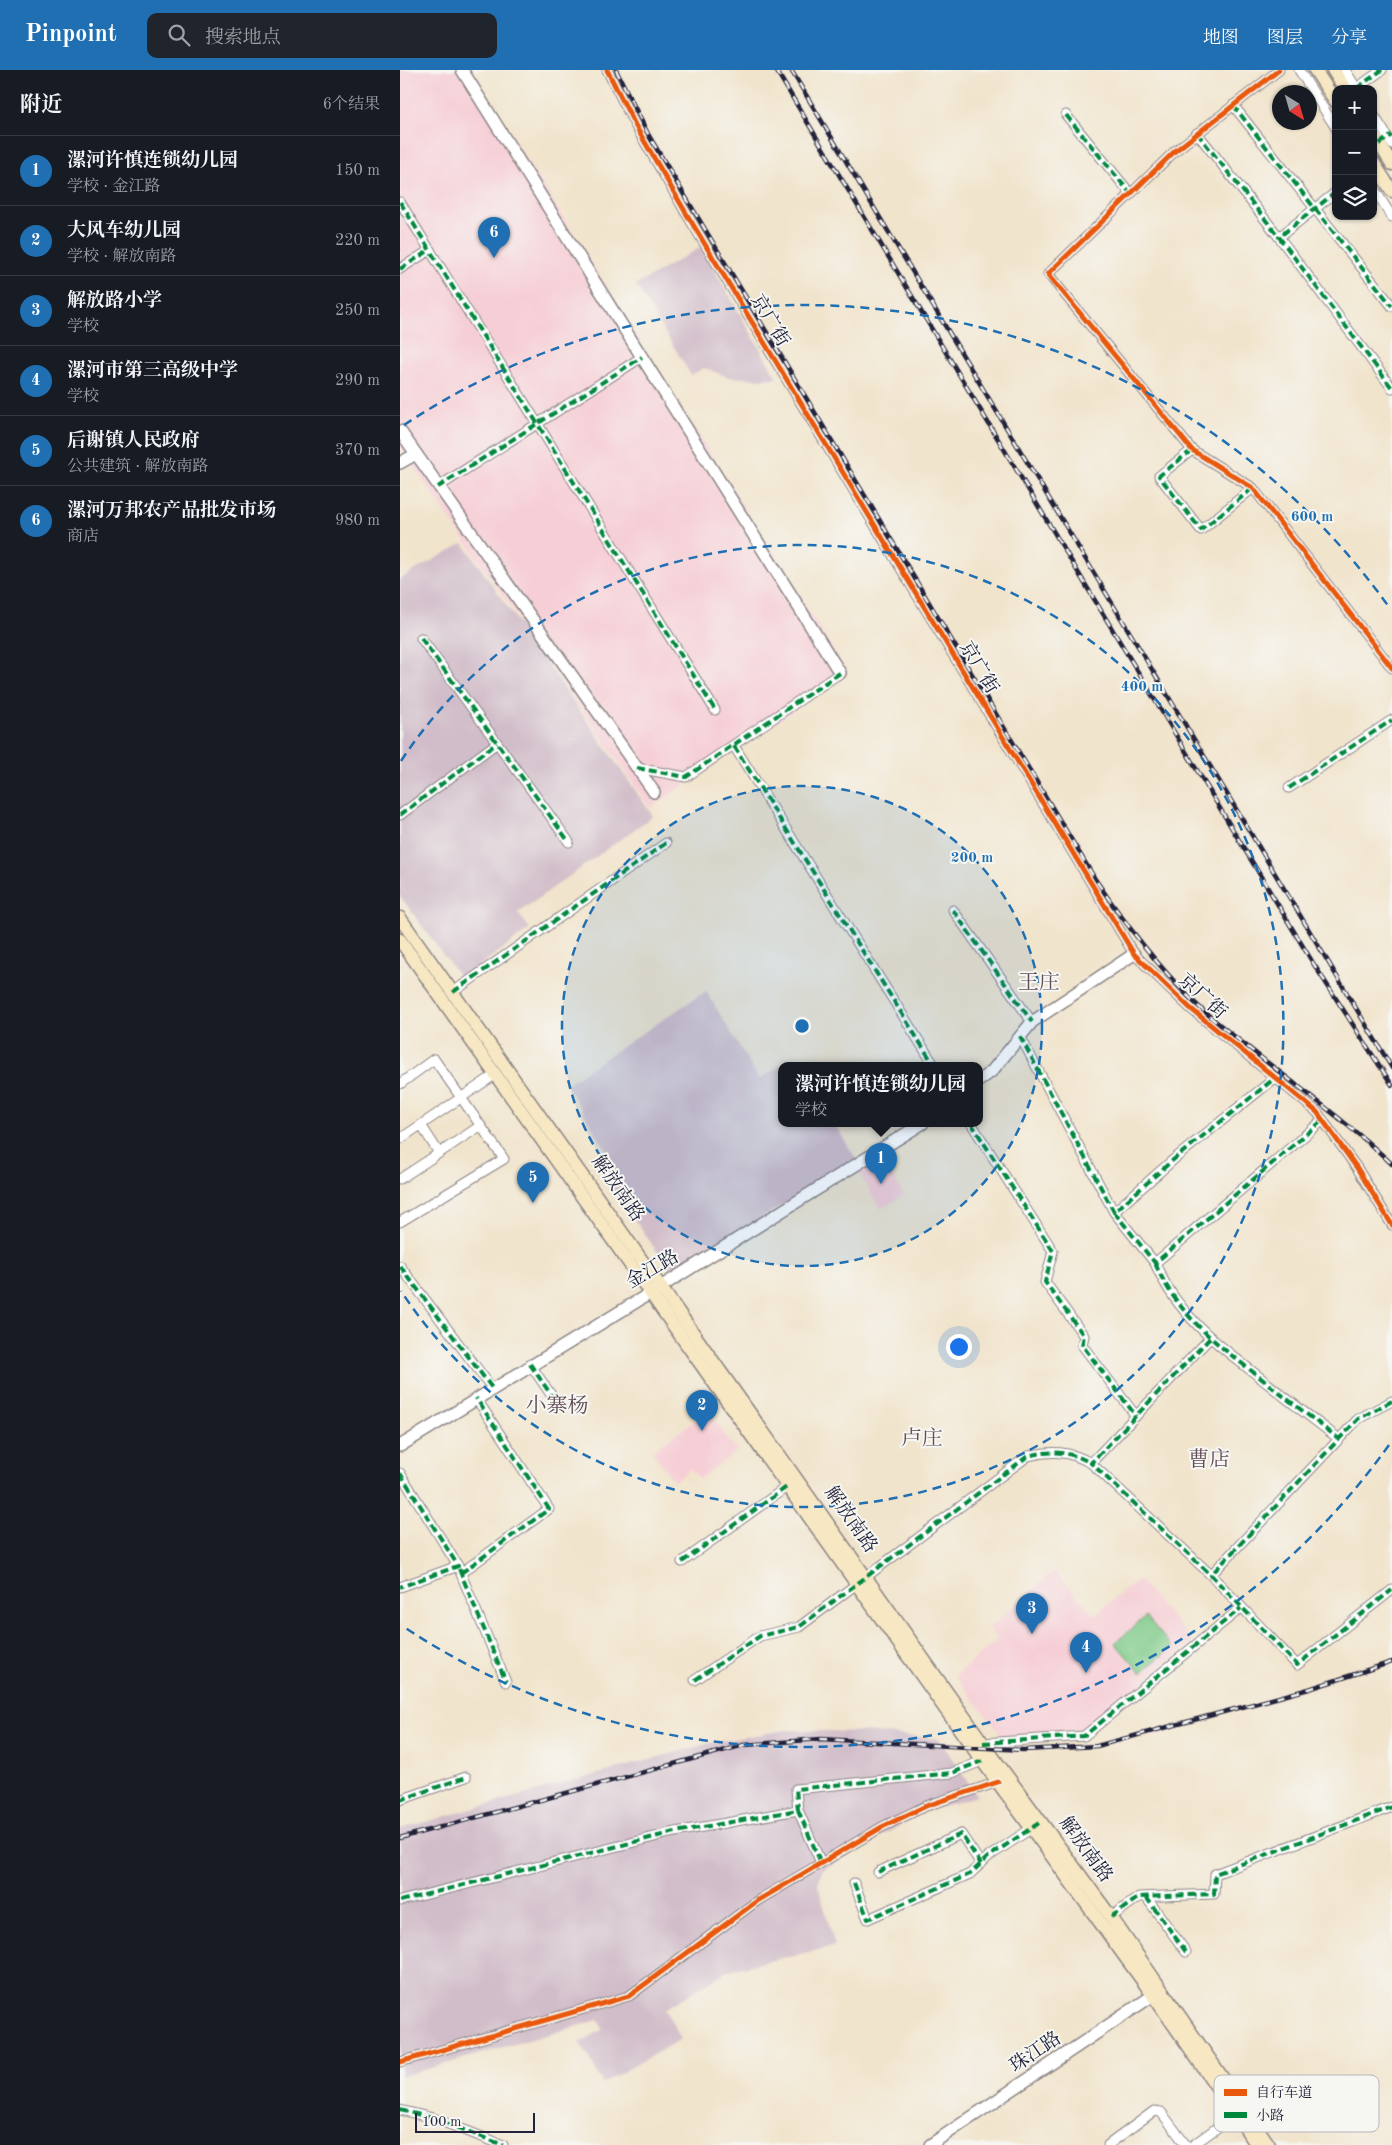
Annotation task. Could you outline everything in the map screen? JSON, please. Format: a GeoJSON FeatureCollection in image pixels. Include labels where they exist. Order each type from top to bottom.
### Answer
{"type":"FeatureCollection","features":[{"type":"Feature","properties":{"kind":"main road"},"geometry":{"type":"LineString","coordinates":[[1315,70],[1332,96]]}},
{"type":"Feature","properties":{"kind":"main road"},"geometry":{"type":"LineString","coordinates":[[1333,70],[1342,85]]}},
{"type":"Feature","properties":{"kind":"main road"},"geometry":{"type":"LineString","coordinates":[[1383,140],[1392,164]]}},
{"type":"Feature","properties":{"kind":"main road"},"geometry":{"type":"LineString","coordinates":[[1377,168],[1392,191]]}},
{"type":"Feature","properties":{"kind":"main road","name":"解放南路"},"geometry":{"type":"LineString","coordinates":[[400,918],[453,992],[656,1289],[788,1486],[863,1581],[982,1761],[998,1782],[1037,1824],[1111,1917],[1157,1992]]}},
{"type":"Feature","properties":{"kind":"main road","name":"解放南路"},"geometry":{"type":"LineString","coordinates":[[400,940],[496,1074],[656,1289],[863,1581],[983,1743],[1037,1824],[1214,2075]]}},
{"type":"Feature","properties":{"kind":"main road","name":"解放南路"},"geometry":{"type":"LineString","coordinates":[[1250,2132],[1257,2145]]}},
{"type":"Feature","properties":{"kind":"main road","name":"解放南路"},"geometry":{"type":"LineString","coordinates":[[1258,2132],[1270,2145]]}},
{"type":"Feature","properties":{"kind":"street"},"geometry":{"type":"LineString","coordinates":[[462,70],[840,673],[686,777],[637,768]]}},
{"type":"Feature","properties":{"kind":"street","name":"京广街"},"geometry":{"type":"LineString","coordinates":[[607,70],[635,125],[686,213],[1134,954],[1190,1008],[1317,1112],[1357,1168],[1392,1225]]}},
{"type":"Feature","properties":{"kind":"street"},"geometry":{"type":"LineString","coordinates":[[1279,70],[1175,151],[1048,274],[1192,450],[1253,488],[1392,668]]}},
{"type":"Feature","properties":{"kind":"street"},"geometry":{"type":"LineString","coordinates":[[1299,70],[1332,122]]}},
{"type":"Feature","properties":{"kind":"street"},"geometry":{"type":"LineString","coordinates":[[1345,70],[1354,85]]}},
{"type":"Feature","properties":{"kind":"street"},"geometry":{"type":"LineString","coordinates":[[1362,85],[1382,70]]}},
{"type":"Feature","properties":{"kind":"street"},"geometry":{"type":"LineString","coordinates":[[1233,105],[1392,306]]}},
{"type":"Feature","properties":{"kind":"street"},"geometry":{"type":"LineString","coordinates":[[1066,115],[1130,193]]}},
{"type":"Feature","properties":{"kind":"street"},"geometry":{"type":"LineString","coordinates":[[1377,124],[1383,140]]}},
{"type":"Feature","properties":{"kind":"street"},"geometry":{"type":"LineString","coordinates":[[1197,133],[1279,237],[1392,388]]}},
{"type":"Feature","properties":{"kind":"street"},"geometry":{"type":"LineString","coordinates":[[1377,194],[1392,217]]}},
{"type":"Feature","properties":{"kind":"street"},"geometry":{"type":"LineString","coordinates":[[1279,237],[1332,195]]}},
{"type":"Feature","properties":{"kind":"street"},"geometry":{"type":"LineString","coordinates":[[400,202],[716,710]]}},
{"type":"Feature","properties":{"kind":"street"},"geometry":{"type":"LineString","coordinates":[[400,269],[430,250]]}},
{"type":"Feature","properties":{"kind":"street"},"geometry":{"type":"LineString","coordinates":[[438,487],[642,357]]}},
{"type":"Feature","properties":{"kind":"street"},"geometry":{"type":"LineString","coordinates":[[400,431],[654,792]]}},
{"type":"Feature","properties":{"kind":"street"},"geometry":{"type":"LineString","coordinates":[[1192,450],[1160,476],[1201,530],[1253,488]]}},
{"type":"Feature","properties":{"kind":"street"},"geometry":{"type":"LineString","coordinates":[[400,464],[416,454]]}},
{"type":"Feature","properties":{"kind":"street"},"geometry":{"type":"LineString","coordinates":[[421,638],[570,842]]}},
{"type":"Feature","properties":{"kind":"street"},"geometry":{"type":"LineString","coordinates":[[1289,788],[1392,720]]}},
{"type":"Feature","properties":{"kind":"street"},"geometry":{"type":"LineString","coordinates":[[400,815],[497,743]]}},
{"type":"Feature","properties":{"kind":"street"},"geometry":{"type":"LineString","coordinates":[[734,746],[932,1062]]}},
{"type":"Feature","properties":{"kind":"street"},"geometry":{"type":"LineString","coordinates":[[453,992],[666,843]]}},
{"type":"Feature","properties":{"kind":"street"},"geometry":{"type":"LineString","coordinates":[[953,910],[1032,1022]]}},
{"type":"Feature","properties":{"kind":"street"},"geometry":{"type":"LineString","coordinates":[[983,1078],[992,1071],[1032,1022],[1134,954]]}},
{"type":"Feature","properties":{"kind":"street"},"geometry":{"type":"LineString","coordinates":[[1020,1036],[1114,1212],[1155,1263],[1171,1296],[1185,1314],[1210,1338],[1339,1440]]}},
{"type":"Feature","properties":{"kind":"street"},"geometry":{"type":"LineString","coordinates":[[400,1084],[434,1059],[504,1159],[400,1222]]}},
{"type":"Feature","properties":{"kind":"street"},"geometry":{"type":"LineString","coordinates":[[401,1137],[496,1074]]}},
{"type":"Feature","properties":{"kind":"street"},"geometry":{"type":"LineString","coordinates":[[1114,1212],[1173,1160],[1274,1078]]}},
{"type":"Feature","properties":{"kind":"street"},"geometry":{"type":"LineString","coordinates":[[1155,1263],[1323,1120]]}},
{"type":"Feature","properties":{"kind":"street"},"geometry":{"type":"LineString","coordinates":[[421,1125],[440,1153]]}},
{"type":"Feature","properties":{"kind":"street"},"geometry":{"type":"LineString","coordinates":[[400,1178],[480,1126]]}},
{"type":"Feature","properties":{"kind":"street","name":"金江路"},"geometry":{"type":"LineString","coordinates":[[400,1446],[917,1127]]}},
{"type":"Feature","properties":{"kind":"street"},"geometry":{"type":"LineString","coordinates":[[974,1127],[1053,1251],[1046,1282],[1084,1336],[1082,1345],[1136,1416]]}},
{"type":"Feature","properties":{"kind":"street"},"geometry":{"type":"LineString","coordinates":[[400,1266],[492,1388]]}},
{"type":"Feature","properties":{"kind":"street"},"geometry":{"type":"LineString","coordinates":[[1091,1463],[1210,1338]]}},
{"type":"Feature","properties":{"kind":"street"},"geometry":{"type":"LineString","coordinates":[[530,1364],[556,1402]]}},
{"type":"Feature","properties":{"kind":"street"},"geometry":{"type":"LineString","coordinates":[[400,1587],[460,1569],[549,1509],[476,1398]]}},
{"type":"Feature","properties":{"kind":"street"},"geometry":{"type":"LineString","coordinates":[[1210,1575],[1358,1419],[1392,1401]]}},
{"type":"Feature","properties":{"kind":"street"},"geometry":{"type":"LineString","coordinates":[[695,1680],[760,1636],[799,1627],[1028,1456],[1059,1451],[1080,1456],[1091,1463],[1210,1575],[1297,1665],[1392,1590]]}},
{"type":"Feature","properties":{"kind":"street"},"geometry":{"type":"LineString","coordinates":[[400,1473],[460,1569],[506,1682]]}},
{"type":"Feature","properties":{"kind":"street"},"geometry":{"type":"LineString","coordinates":[[682,1562],[788,1486]]}},
{"type":"Feature","properties":{"kind":"street"},"geometry":{"type":"LineString","coordinates":[[983,1743],[1084,1736],[1241,1608]]}},
{"type":"Feature","properties":{"kind":"street"},"geometry":{"type":"LineString","coordinates":[[821,1863],[798,1810],[796,1789],[952,1773],[982,1761]]}},
{"type":"Feature","properties":{"kind":"street"},"geometry":{"type":"LineString","coordinates":[[400,1800],[466,1778]]}},
{"type":"Feature","properties":{"kind":"street"},"geometry":{"type":"LineString","coordinates":[[400,2062],[628,1996],[757,1902],[882,1827],[926,1806],[998,1782]]}},
{"type":"Feature","properties":{"kind":"street"},"geometry":{"type":"LineString","coordinates":[[1111,1917],[1139,1897],[1214,1894],[1215,1874],[1392,1807]]}},
{"type":"Feature","properties":{"kind":"street"},"geometry":{"type":"LineString","coordinates":[[400,1901],[670,1833],[798,1810]]}},
{"type":"Feature","properties":{"kind":"street"},"geometry":{"type":"LineString","coordinates":[[854,1883],[868,1919],[970,1874],[1037,1824]]}},
{"type":"Feature","properties":{"kind":"street"},"geometry":{"type":"LineString","coordinates":[[878,1872],[961,1834],[981,1864]]}},
{"type":"Feature","properties":{"kind":"street"},"geometry":{"type":"LineString","coordinates":[[1146,1897],[1186,1952]]}},
{"type":"Feature","properties":{"kind":"street","name":"珠江路"},"geometry":{"type":"LineString","coordinates":[[930,2145],[1157,1992]]}},
{"type":"Feature","properties":{"kind":"street"},"geometry":{"type":"LineString","coordinates":[[400,2110],[433,2118],[503,2145]]}},
{"type":"Feature","properties":{"kind":"street"},"geometry":{"type":"LineString","coordinates":[[1108,2145],[1154,2111],[1161,2112],[1186,2145]]}},
{"type":"Feature","properties":{"kind":"street"},"geometry":{"type":"LineString","coordinates":[[1193,2145],[1214,2130]]}},
{"type":"Feature","properties":{"kind":"shaded area"},"geometry":{"type":"Polygon","coordinates":[[[400,70],[471,70],[848,674],[650,808],[400,447],[400,70]]]}},
{"type":"Feature","properties":{"kind":"shaded area"},"geometry":{"type":"Polygon","coordinates":[[[701,247],[777,378],[729,377],[704,368],[691,375],[636,285],[701,247]]]}},
{"type":"Feature","properties":{"kind":"shaded area"},"geometry":{"type":"Polygon","coordinates":[[[463,543],[653,816],[518,913],[530,929],[461,979],[400,896],[400,579],[463,543]]]}},
{"type":"Feature","properties":{"kind":"shaded area"},"geometry":{"type":"Polygon","coordinates":[[[706,991],[759,1079],[778,1067],[778,1127],[836,1127],[856,1159],[673,1274],[603,1175],[616,1166],[566,1084],[706,991]]]}},
{"type":"Feature","properties":{"kind":"shaded area"},"geometry":{"type":"Polygon","coordinates":[[[882,1159],[904,1195],[881,1209],[859,1173],[882,1159]]]}},
{"type":"Feature","properties":{"kind":"shaded area"},"geometry":{"type":"Polygon","coordinates":[[[708,1411],[737,1451],[699,1479],[691,1469],[674,1481],[652,1451],[708,1411]]]}},
{"type":"Feature","properties":{"kind":"shaded area"},"geometry":{"type":"Polygon","coordinates":[[[1054,1571],[1094,1615],[1138,1579],[1193,1642],[1084,1729],[1004,1738],[955,1676],[998,1639],[989,1628],[1054,1571]]]}},
{"type":"Feature","properties":{"kind":"shaded area"},"geometry":{"type":"Polygon","coordinates":[[[785,1730],[866,1732],[939,1739],[977,1796],[924,1812],[822,1870],[818,1885],[835,1946],[729,1970],[665,2009],[681,2039],[603,2083],[580,2043],[603,2029],[598,2020],[400,2077],[400,1829],[710,1743],[785,1730]]]}},
{"type":"Feature","properties":{"kind":"green space"},"geometry":{"type":"Polygon","coordinates":[[[1146,1616],[1172,1647],[1141,1673],[1115,1643],[1146,1616]]]}},
{"type":"Feature","properties":{"kind":"railway"},"geometry":{"type":"LineString","coordinates":[[616,70],[649,136],[1095,879],[1117,911],[1153,957],[1200,1008],[1343,1122],[1392,1164]]}},
{"type":"Feature","properties":{"kind":"railway"},"geometry":{"type":"LineString","coordinates":[[776,70],[1313,963],[1392,1085]]}},
{"type":"Feature","properties":{"kind":"railway"},"geometry":{"type":"LineString","coordinates":[[791,70],[1392,1068]]}},
{"type":"Feature","properties":{"kind":"railway"},"geometry":{"type":"LineString","coordinates":[[400,1838],[744,1745],[821,1739],[1024,1750],[1097,1746],[1309,1689],[1392,1662]]}},
{"type":"Feature","properties":{"kind":"marked path"},"geometry":{"type":"LineString","coordinates":[[1361,85],[1382,70]]}},
{"type":"Feature","properties":{"kind":"marked path"},"geometry":{"type":"LineString","coordinates":[[1233,105],[1392,306]]}},
{"type":"Feature","properties":{"kind":"marked path"},"geometry":{"type":"LineString","coordinates":[[1066,115],[1130,193]]}},
{"type":"Feature","properties":{"kind":"marked path"},"geometry":{"type":"LineString","coordinates":[[1197,133],[1279,237]]}},
{"type":"Feature","properties":{"kind":"marked path"},"geometry":{"type":"LineString","coordinates":[[1379,144],[1392,135]]}},
{"type":"Feature","properties":{"kind":"marked path"},"geometry":{"type":"LineString","coordinates":[[1332,195],[1279,237],[1392,388]]}},
{"type":"Feature","properties":{"kind":"marked path"},"geometry":{"type":"LineString","coordinates":[[400,202],[715,710]]}},
{"type":"Feature","properties":{"kind":"marked path"},"geometry":{"type":"LineString","coordinates":[[400,269],[430,250]]}},
{"type":"Feature","properties":{"kind":"marked path"},"geometry":{"type":"LineString","coordinates":[[438,487],[642,357]]}},
{"type":"Feature","properties":{"kind":"marked path"},"geometry":{"type":"LineString","coordinates":[[1192,450],[1159,476],[1201,530],[1253,488]]}},
{"type":"Feature","properties":{"kind":"marked path"},"geometry":{"type":"LineString","coordinates":[[421,638],[569,842]]}},
{"type":"Feature","properties":{"kind":"marked path"},"geometry":{"type":"LineString","coordinates":[[637,768],[686,777],[840,673]]}},
{"type":"Feature","properties":{"kind":"marked path"},"geometry":{"type":"LineString","coordinates":[[1289,788],[1392,720]]}},
{"type":"Feature","properties":{"kind":"marked path"},"geometry":{"type":"LineString","coordinates":[[400,815],[497,743]]}},
{"type":"Feature","properties":{"kind":"marked path"},"geometry":{"type":"LineString","coordinates":[[734,746],[932,1062]]}},
{"type":"Feature","properties":{"kind":"marked path"},"geometry":{"type":"LineString","coordinates":[[453,992],[666,843]]}},
{"type":"Feature","properties":{"kind":"marked path"},"geometry":{"type":"LineString","coordinates":[[953,910],[1032,1022]]}},
{"type":"Feature","properties":{"kind":"marked path"},"geometry":{"type":"LineString","coordinates":[[1020,1036],[1114,1212],[1173,1160],[1275,1078]]}},
{"type":"Feature","properties":{"kind":"marked path"},"geometry":{"type":"LineString","coordinates":[[1114,1212],[1155,1263],[1323,1120]]}},
{"type":"Feature","properties":{"kind":"marked path"},"geometry":{"type":"LineString","coordinates":[[974,1127],[1053,1251],[1045,1282],[1084,1336],[1082,1345],[1136,1416]]}},
{"type":"Feature","properties":{"kind":"marked path"},"geometry":{"type":"LineString","coordinates":[[1155,1263],[1174,1297],[1198,1326],[1226,1351],[1339,1439]]}},
{"type":"Feature","properties":{"kind":"marked path"},"geometry":{"type":"LineString","coordinates":[[400,1266],[492,1388]]}},
{"type":"Feature","properties":{"kind":"marked path"},"geometry":{"type":"LineString","coordinates":[[1210,1338],[1091,1463],[1211,1575]]}},
{"type":"Feature","properties":{"kind":"marked path"},"geometry":{"type":"LineString","coordinates":[[530,1364],[556,1402]]}},
{"type":"Feature","properties":{"kind":"marked path"},"geometry":{"type":"LineString","coordinates":[[461,1573],[549,1509],[476,1398]]}},
{"type":"Feature","properties":{"kind":"marked path"},"geometry":{"type":"LineString","coordinates":[[1392,1401],[1358,1419],[1211,1575],[1297,1665],[1392,1590]]}},
{"type":"Feature","properties":{"kind":"marked path"},"geometry":{"type":"LineString","coordinates":[[695,1680],[760,1636],[799,1627],[1028,1456],[1053,1452],[1075,1456],[1091,1463]]}},
{"type":"Feature","properties":{"kind":"marked path"},"geometry":{"type":"LineString","coordinates":[[400,1473],[458,1566],[400,1587]]}},
{"type":"Feature","properties":{"kind":"marked path"},"geometry":{"type":"LineString","coordinates":[[682,1562],[788,1486]]}},
{"type":"Feature","properties":{"kind":"marked path"},"geometry":{"type":"LineString","coordinates":[[459,1569],[506,1682]]}},
{"type":"Feature","properties":{"kind":"marked path"},"geometry":{"type":"LineString","coordinates":[[983,1743],[1084,1736],[1241,1608]]}},
{"type":"Feature","properties":{"kind":"marked path"},"geometry":{"type":"LineString","coordinates":[[400,1901],[670,1833],[798,1810],[796,1789],[952,1773],[982,1761]]}},
{"type":"Feature","properties":{"kind":"marked path"},"geometry":{"type":"LineString","coordinates":[[400,1800],[466,1777]]}},
{"type":"Feature","properties":{"kind":"marked path"},"geometry":{"type":"LineString","coordinates":[[1111,1917],[1139,1897],[1214,1894],[1215,1874],[1392,1807]]}},
{"type":"Feature","properties":{"kind":"marked path"},"geometry":{"type":"LineString","coordinates":[[798,1810],[821,1863]]}},
{"type":"Feature","properties":{"kind":"marked path"},"geometry":{"type":"LineString","coordinates":[[854,1883],[868,1919],[970,1874],[988,1857],[1042,1821]]}},
{"type":"Feature","properties":{"kind":"marked path"},"geometry":{"type":"LineString","coordinates":[[878,1872],[961,1834],[981,1864]]}},
{"type":"Feature","properties":{"kind":"marked path"},"geometry":{"type":"LineString","coordinates":[[1146,1897],[1186,1952]]}},
{"type":"Feature","properties":{"kind":"marked path"},"geometry":{"type":"LineString","coordinates":[[400,2110],[433,2118],[503,2145]]}},
{"type":"Feature","properties":{"kind":"cycle path"},"geometry":{"type":"LineString","coordinates":[[607,70],[635,125],[686,213],[1134,954],[1190,1008],[1317,1112],[1357,1168],[1392,1225]]}},
{"type":"Feature","properties":{"kind":"cycle path"},"geometry":{"type":"LineString","coordinates":[[1279,70],[1175,151],[1048,274],[1192,450],[1253,488],[1392,668]]}},
{"type":"Feature","properties":{"kind":"cycle path"},"geometry":{"type":"LineString","coordinates":[[400,2062],[629,1996],[757,1901],[882,1827],[926,1806],[998,1782]]}},
{"type":"Feature","properties":{"kind":"place","name":"漯河万邦农产品批发市场"},"geometry":{"type":"Point","coordinates":[494,258]}},
{"type":"Feature","properties":{"kind":"place","name":"漯河许慎连锁幼儿园"},"geometry":{"type":"Point","coordinates":[881,1184]}},
{"type":"Feature","properties":{"kind":"place","name":"后谢镇人民政府"},"geometry":{"type":"Point","coordinates":[533,1203]}},
{"type":"Feature","properties":{"kind":"place","name":"大风车幼儿园"},"geometry":{"type":"Point","coordinates":[702,1431]}},
{"type":"Feature","properties":{"kind":"place","name":"解放路小学"},"geometry":{"type":"Point","coordinates":[1032,1634]}},
{"type":"Feature","properties":{"kind":"place","name":"漯河市第三高级中学"},"geometry":{"type":"Point","coordinates":[1086,1673]}},
{"type":"Feature","properties":{"kind":"district","name":"王庄"},"geometry":{"type":"Point","coordinates":[1039,983]}},
{"type":"Feature","properties":{"kind":"district","name":"小寨杨"},"geometry":{"type":"Point","coordinates":[557,1406]}},
{"type":"Feature","properties":{"kind":"district","name":"卢庄"},"geometry":{"type":"Point","coordinates":[922,1439]}},
{"type":"Feature","properties":{"kind":"district","name":"曹店"},"geometry":{"type":"Point","coordinates":[1209,1460]}}]}
